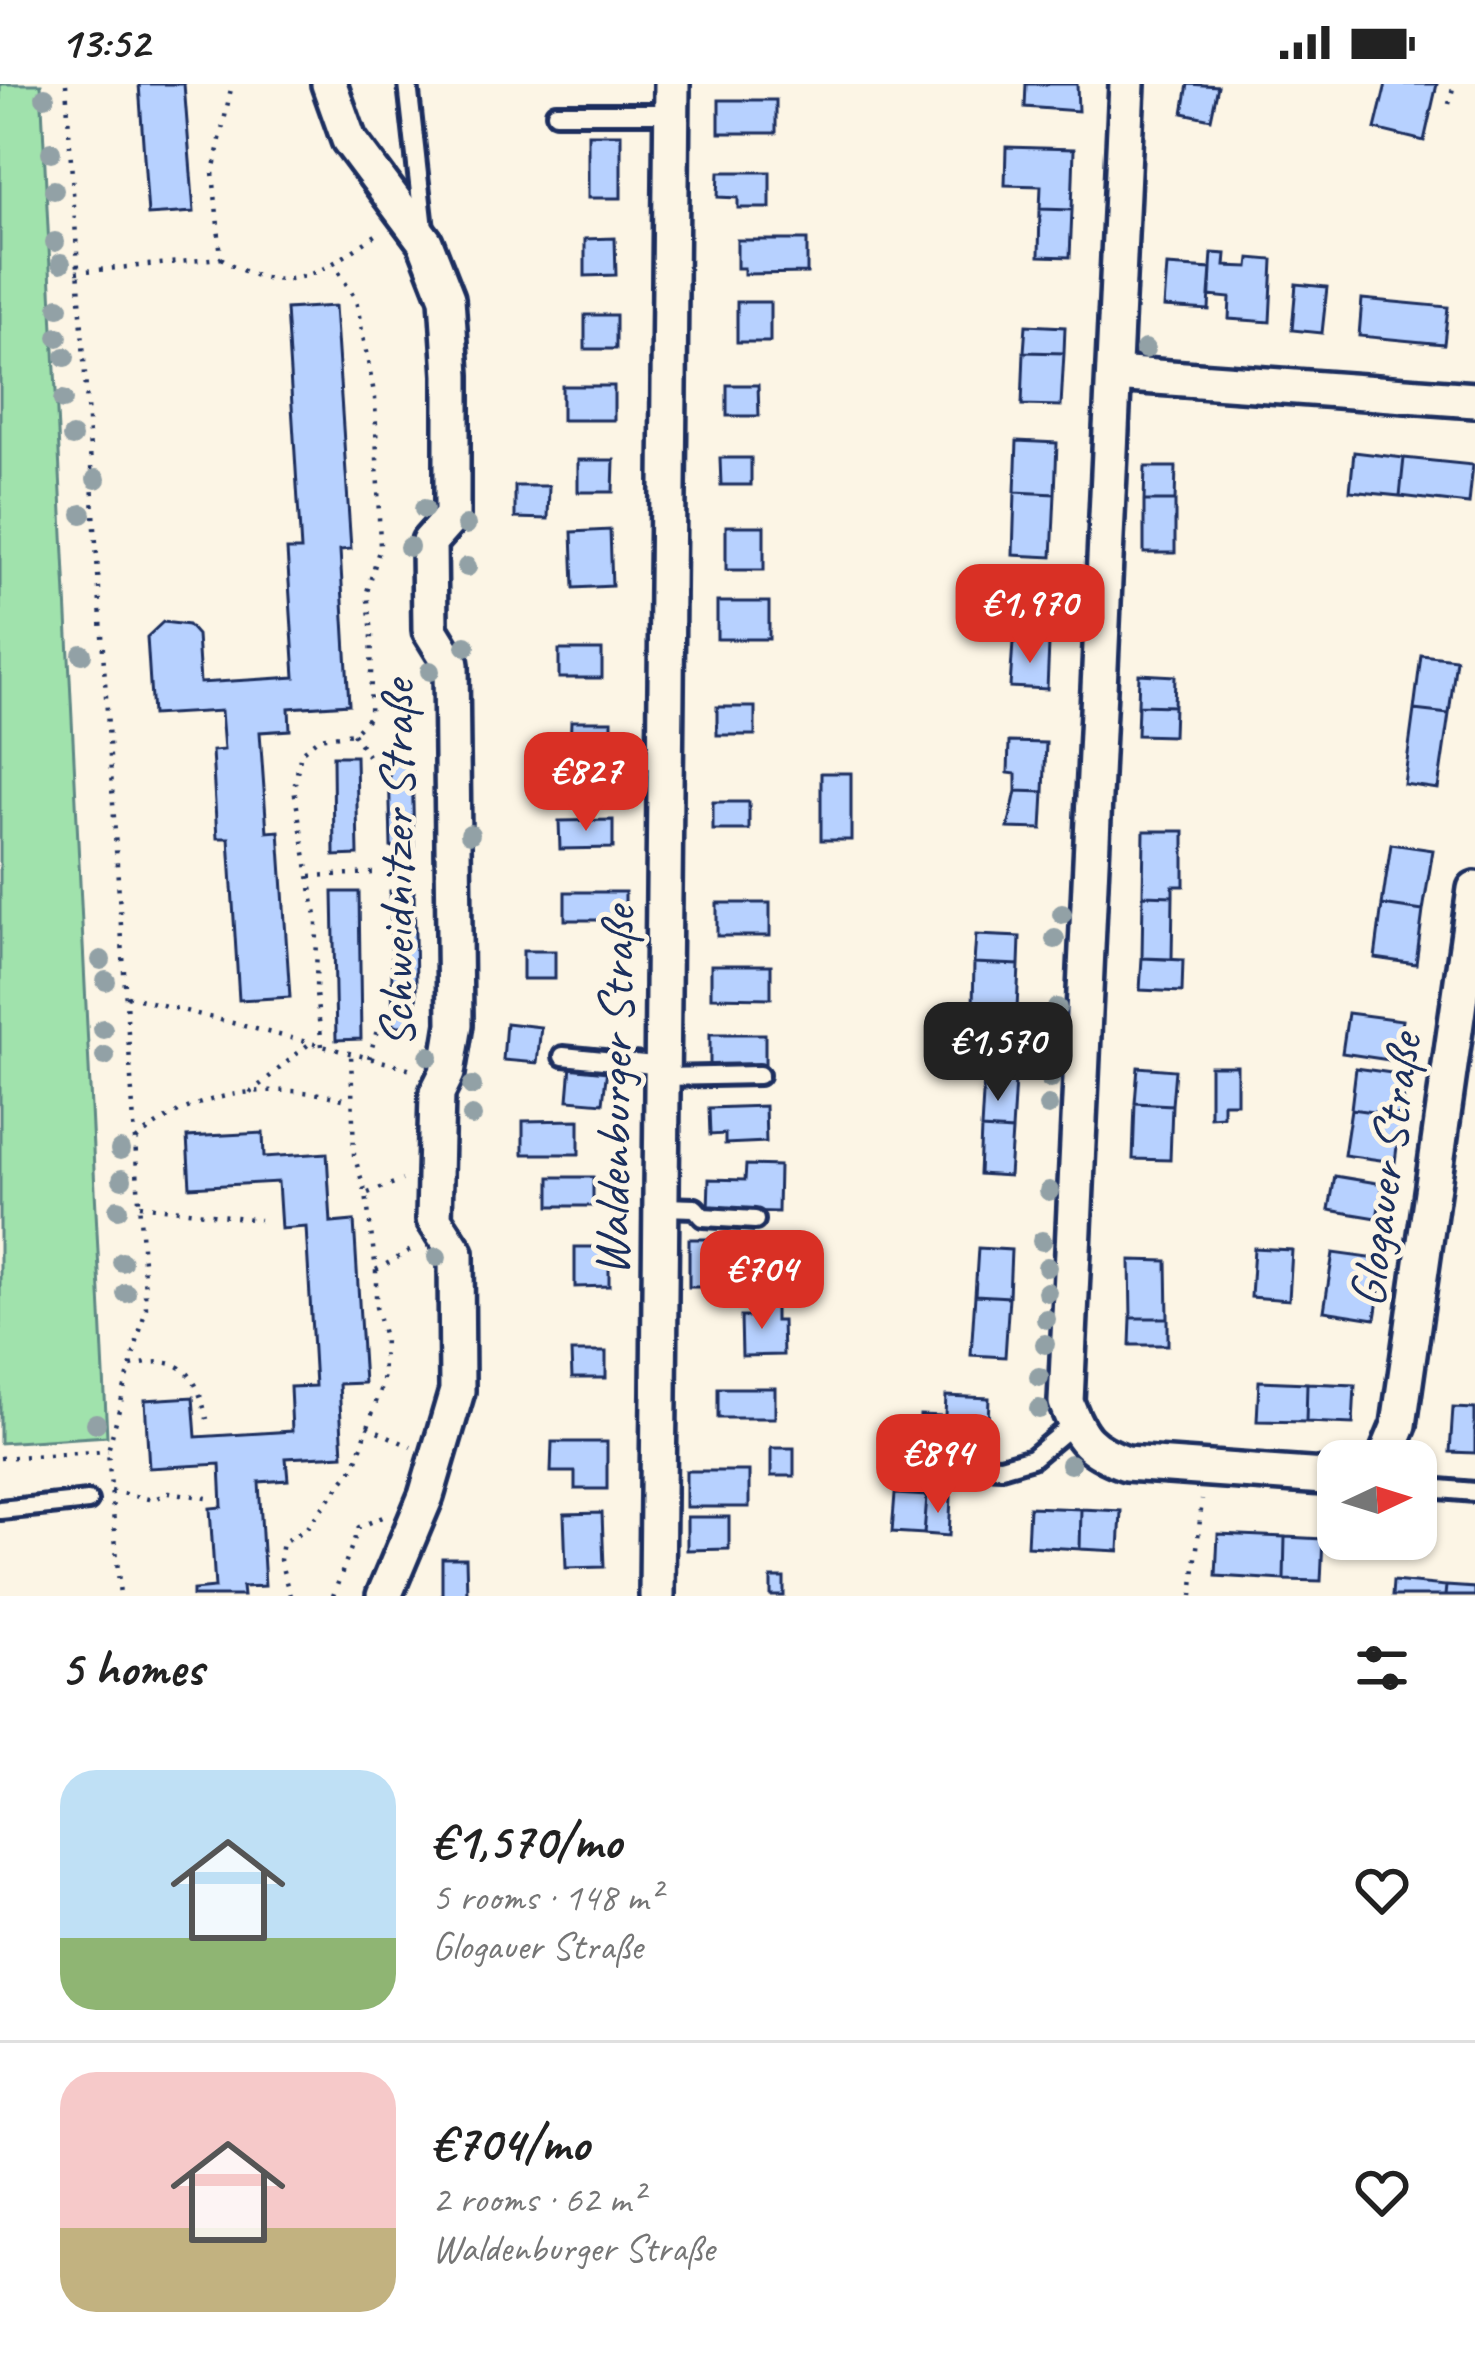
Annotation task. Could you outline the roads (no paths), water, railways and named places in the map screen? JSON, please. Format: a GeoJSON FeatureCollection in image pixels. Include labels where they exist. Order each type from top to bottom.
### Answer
{"type":"FeatureCollection","features":[{"type":"Feature","properties":{"kind":"street","name":"Schweidnitzer Straße"},"geometry":{"type":"LineString","coordinates":[[329,84],[349,140],[425,242],[448,298],[452,375],[452,516],[429,542],[430,630],[451,664],[455,1024],[447,1073],[437,1093],[434,1220],[456,1253],[457,1391],[426,1496],[384,1596]]}},
{"type":"Feature","properties":{"kind":"street"},"geometry":{"type":"LineString","coordinates":[[1127,84],[1066,1402],[1094,1452],[1126,1463],[1317,1477]]}},
{"type":"Feature","properties":{"kind":"street","name":"Waldenburger Straße"},"geometry":{"type":"LineString","coordinates":[[657,1596],[672,98]]}},
{"type":"Feature","properties":{"kind":"street"},"geometry":{"type":"LineString","coordinates":[[1114,374],[1475,400]]}},
{"type":"Feature","properties":{"kind":"street","name":"Glogauer Straße"},"geometry":{"type":"LineString","coordinates":[[1393,1440],[1399,1425],[1475,889]]}},
{"type":"Feature","properties":{"kind":"lane"},"geometry":{"type":"LineString","coordinates":[[408,84],[425,242]]}},
{"type":"Feature","properties":{"kind":"lane"},"geometry":{"type":"LineString","coordinates":[[556,113],[672,98]]}},
{"type":"Feature","properties":{"kind":"lane"},"geometry":{"type":"LineString","coordinates":[[563,1056],[665,1071],[759,1075]]}},
{"type":"Feature","properties":{"kind":"lane"},"geometry":{"type":"LineString","coordinates":[[664,1207],[695,1208],[703,1217],[755,1220]]}},
{"type":"Feature","properties":{"kind":"lane"},"geometry":{"type":"LineString","coordinates":[[893,1462],[1001,1467],[1032,1458],[1074,1423]]}},
{"type":"Feature","properties":{"kind":"lane"},"geometry":{"type":"LineString","coordinates":[[1437,1489],[1475,1492]]}},
{"type":"Feature","properties":{"kind":"lane"},"geometry":{"type":"LineString","coordinates":[[0,1510],[88,1501]]}}]}
